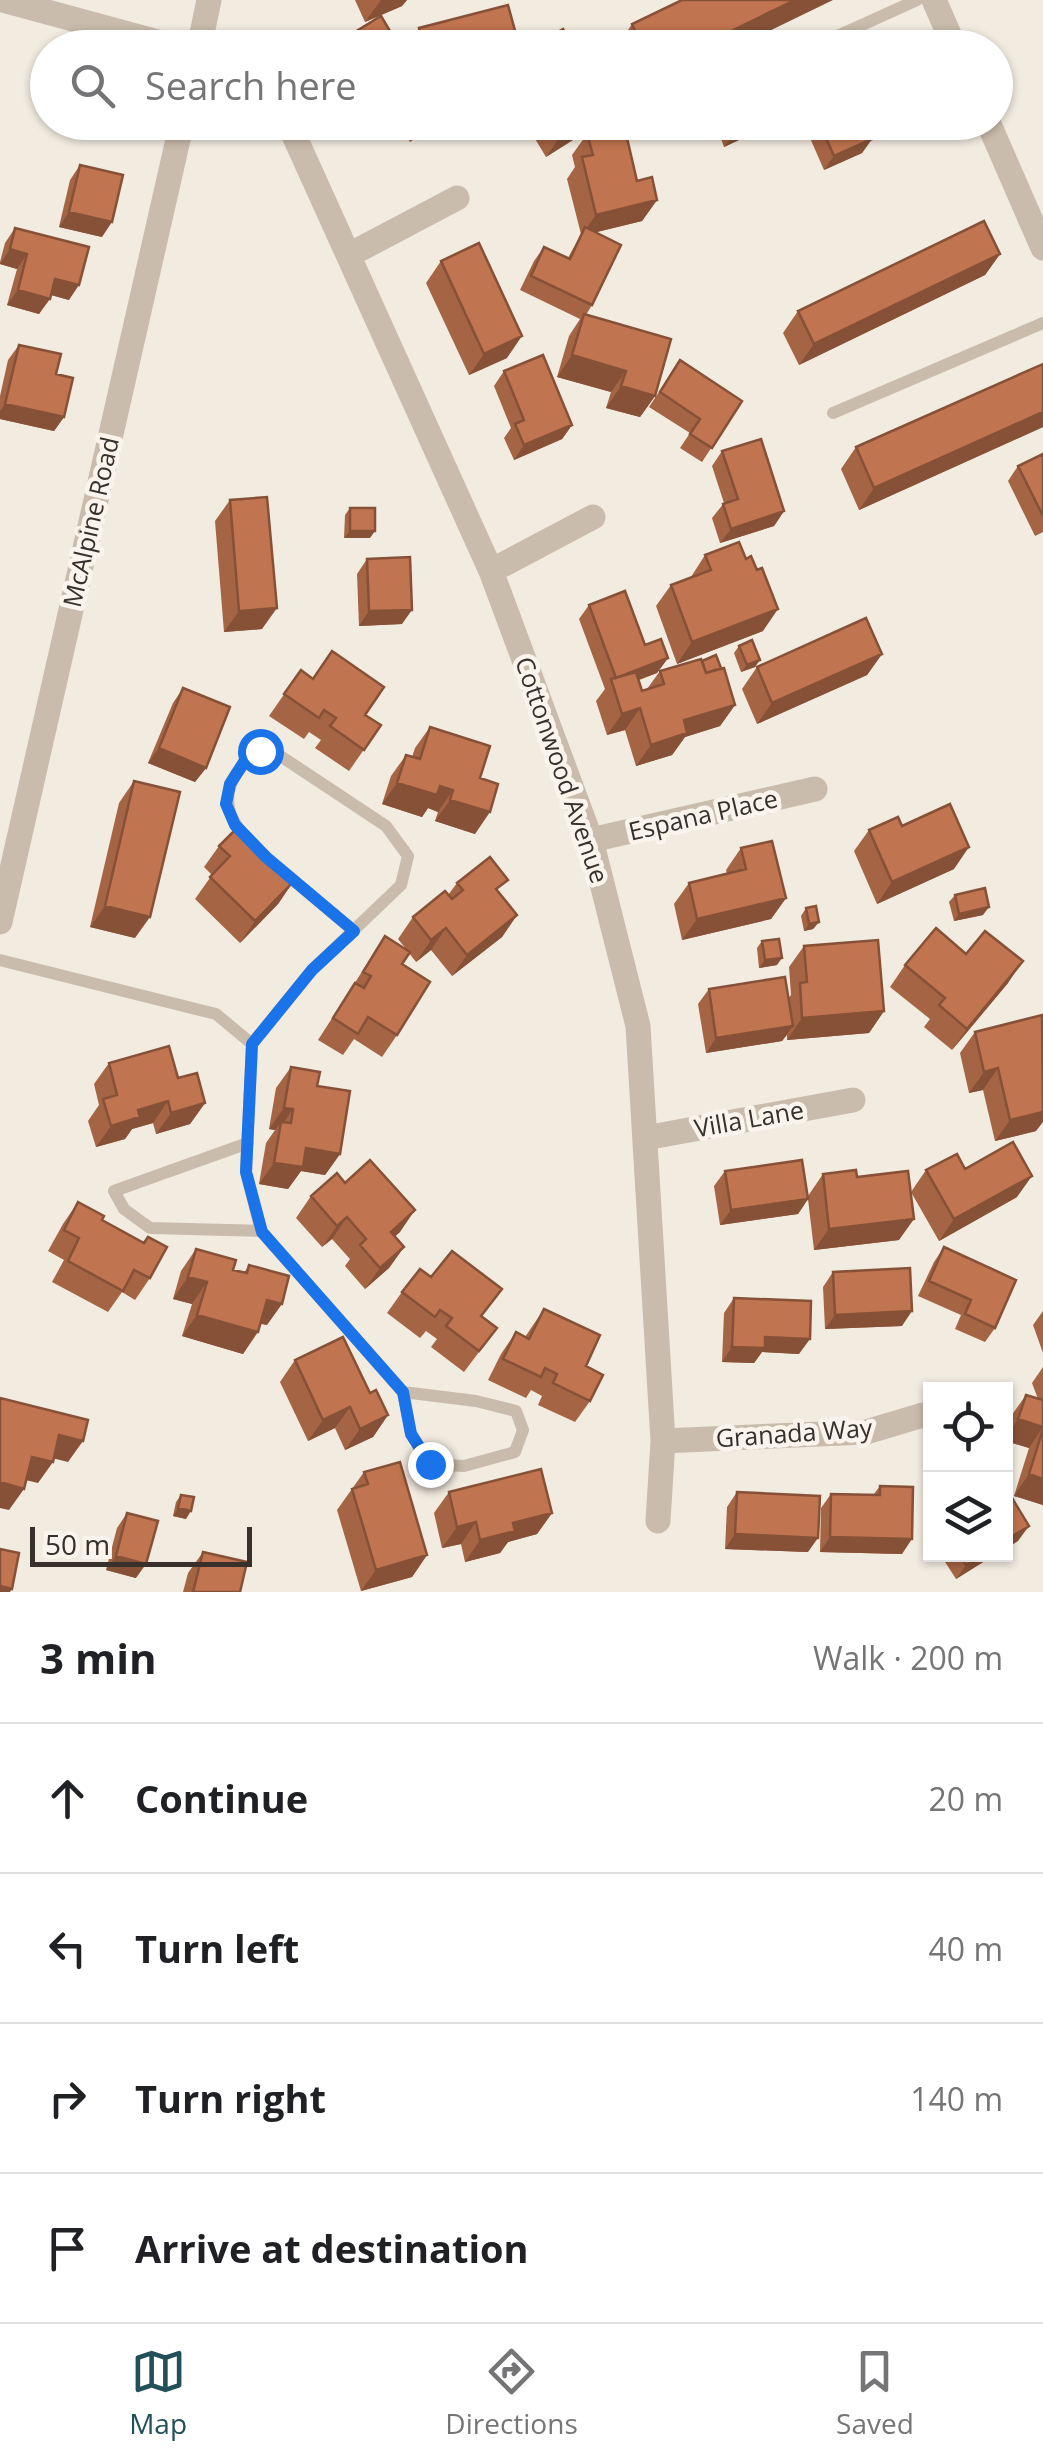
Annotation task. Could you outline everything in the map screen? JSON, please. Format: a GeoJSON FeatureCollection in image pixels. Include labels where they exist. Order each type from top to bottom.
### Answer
{"type":"FeatureCollection","features":[{"type":"Feature","properties":{"kind":"street"},"geometry":{"type":"LineString","coordinates":[[4,0],[114,30]]}},
{"type":"Feature","properties":{"kind":"street"},"geometry":{"type":"LineString","coordinates":[[202,30],[209,0]]}},
{"type":"Feature","properties":{"kind":"street"},"geometry":{"type":"LineString","coordinates":[[934,0],[947,30]]}},
{"type":"Feature","properties":{"kind":"street","name":"McAlpine Road"},"geometry":{"type":"LineString","coordinates":[[0,922],[178,140]]}},
{"type":"Feature","properties":{"kind":"street","name":"Cottonwood Avenue"},"geometry":{"type":"LineString","coordinates":[[296,140],[491,571],[591,840],[638,1026],[663,1442],[658,1521]]}},
{"type":"Feature","properties":{"kind":"street"},"geometry":{"type":"LineString","coordinates":[[996,140],[1043,248]]}},
{"type":"Feature","properties":{"kind":"street"},"geometry":{"type":"LineString","coordinates":[[349,255],[457,198]]}},
{"type":"Feature","properties":{"kind":"street"},"geometry":{"type":"LineString","coordinates":[[491,571],[593,517]]}},
{"type":"Feature","properties":{"kind":"street","name":"Espana Place"},"geometry":{"type":"LineString","coordinates":[[591,840],[815,789]]}},
{"type":"Feature","properties":{"kind":"street","name":"Villa Lane"},"geometry":{"type":"LineString","coordinates":[[645,1138],[852,1100]]}},
{"type":"Feature","properties":{"kind":"street","name":"Granada Way"},"geometry":{"type":"LineString","coordinates":[[663,1442],[866,1432],[923,1415]]}},
{"type":"Feature","properties":{"kind":"lane"},"geometry":{"type":"LineString","coordinates":[[850,30],[916,0]]}},
{"type":"Feature","properties":{"kind":"lane"},"geometry":{"type":"LineString","coordinates":[[832,413],[1043,323]]}},
{"type":"Feature","properties":{"kind":"lane"},"geometry":{"type":"LineString","coordinates":[[354,931],[266,857],[235,825],[226,804],[230,784],[244,762],[260,751],[282,757],[386,826],[408,856],[401,886],[354,931],[312,970],[252,1044],[246,1172],[262,1232],[403,1392],[411,1434],[430,1464],[464,1466],[515,1452],[523,1430],[516,1411],[476,1401],[403,1392]]}},
{"type":"Feature","properties":{"kind":"lane"},"geometry":{"type":"LineString","coordinates":[[0,960],[216,1014],[252,1044]]}},
{"type":"Feature","properties":{"kind":"lane"},"geometry":{"type":"LineString","coordinates":[[248,1143],[114,1191],[124,1209],[150,1228],[262,1232]]}},
{"type":"Feature","properties":{"kind":"building"},"geometry":{"type":"Polygon","coordinates":[[[682,0],[795,0],[733,30],[635,30],[632,24],[682,0]]]}},
{"type":"Feature","properties":{"kind":"building"},"geometry":{"type":"Polygon","coordinates":[[[508,5],[515,30],[420,30],[508,5]]]}},
{"type":"Feature","properties":{"kind":"building"},"geometry":{"type":"Polygon","coordinates":[[[381,16],[389,30],[358,30],[381,16]]]}},
{"type":"Feature","properties":{"kind":"building"},"geometry":{"type":"Polygon","coordinates":[[[589,140],[627,140],[637,181],[652,177],[657,200],[596,215],[582,157],[593,155],[589,140]]]}},
{"type":"Feature","properties":{"kind":"building"},"geometry":{"type":"Polygon","coordinates":[[[827,140],[870,140],[834,156],[827,140]]]}},
{"type":"Feature","properties":{"kind":"building"},"geometry":{"type":"Polygon","coordinates":[[[80,165],[123,175],[112,222],[69,212],[80,165]]]}},
{"type":"Feature","properties":{"kind":"building"},"geometry":{"type":"Polygon","coordinates":[[[984,221],[1000,254],[814,344],[798,311],[984,221]]]}},
{"type":"Feature","properties":{"kind":"building"},"geometry":{"type":"Polygon","coordinates":[[[585,227],[621,245],[592,305],[531,276],[544,247],[570,259],[585,227]]]}},
{"type":"Feature","properties":{"kind":"building"},"geometry":{"type":"Polygon","coordinates":[[[15,228],[89,247],[79,285],[55,279],[50,299],[18,290],[27,254],[10,249],[15,228]]]}},
{"type":"Feature","properties":{"kind":"building"},"geometry":{"type":"Polygon","coordinates":[[[479,243],[522,336],[484,354],[441,261],[479,243]]]}},
{"type":"Feature","properties":{"kind":"building"},"geometry":{"type":"Polygon","coordinates":[[[584,314],[671,339],[655,396],[621,386],[626,371],[572,355],[584,314]]]}},
{"type":"Feature","properties":{"kind":"building"},"geometry":{"type":"Polygon","coordinates":[[[19,345],[61,354],[56,374],[73,378],[64,417],[5,404],[19,345]]]}},
{"type":"Feature","properties":{"kind":"building"},"geometry":{"type":"Polygon","coordinates":[[[543,355],[572,425],[524,445],[515,424],[524,420],[504,371],[543,355]]]}},
{"type":"Feature","properties":{"kind":"building"},"geometry":{"type":"Polygon","coordinates":[[[680,360],[742,401],[712,448],[690,434],[700,419],[660,392],[680,360]]]}},
{"type":"Feature","properties":{"kind":"building"},"geometry":{"type":"Polygon","coordinates":[[[1043,364],[1043,412],[874,488],[856,447],[1043,364]]]}},
{"type":"Feature","properties":{"kind":"building"},"geometry":{"type":"Polygon","coordinates":[[[761,439],[784,511],[731,529],[723,504],[738,499],[722,451],[761,439]]]}},
{"type":"Feature","properties":{"kind":"building"},"geometry":{"type":"Polygon","coordinates":[[[1043,454],[1043,516],[1018,466],[1043,454]]]}},
{"type":"Feature","properties":{"kind":"building"},"geometry":{"type":"Polygon","coordinates":[[[267,497],[277,608],[239,611],[230,500],[267,497]]]}},
{"type":"Feature","properties":{"kind":"building"},"geometry":{"type":"Polygon","coordinates":[[[350,508],[375,508],[375,531],[350,531],[350,508]]]}},
{"type":"Feature","properties":{"kind":"building"},"geometry":{"type":"Polygon","coordinates":[[[739,542],[746,559],[751,556],[757,570],[762,568],[778,609],[692,642],[671,585],[711,570],[705,555],[739,542]]]}},
{"type":"Feature","properties":{"kind":"building"},"geometry":{"type":"Polygon","coordinates":[[[410,557],[412,610],[369,611],[367,559],[410,557]]]}},
{"type":"Feature","properties":{"kind":"building"},"geometry":{"type":"Polygon","coordinates":[[[625,591],[645,645],[661,639],[668,658],[616,678],[589,605],[625,591]]]}},
{"type":"Feature","properties":{"kind":"building"},"geometry":{"type":"Polygon","coordinates":[[[866,618],[882,654],[772,703],[757,667],[866,618]]]}},
{"type":"Feature","properties":{"kind":"building"},"geometry":{"type":"Polygon","coordinates":[[[752,640],[760,660],[747,665],[739,646],[752,640]]]}},
{"type":"Feature","properties":{"kind":"building"},"geometry":{"type":"Polygon","coordinates":[[[332,651],[384,687],[365,715],[381,725],[364,750],[330,726],[336,718],[324,710],[319,718],[284,694],[301,670],[313,679],[332,651]]]}},
{"type":"Feature","properties":{"kind":"building"},"geometry":{"type":"Polygon","coordinates":[[[716,655],[721,668],[706,673],[702,661],[716,655]]]}},
{"type":"Feature","properties":{"kind":"building"},"geometry":{"type":"Polygon","coordinates":[[[701,659],[706,673],[724,668],[735,705],[684,720],[687,733],[651,745],[640,708],[622,714],[611,679],[636,672],[642,691],[664,684],[660,671],[701,659]]]}},
{"type":"Feature","properties":{"kind":"building"},"geometry":{"type":"Polygon","coordinates":[[[183,688],[230,707],[206,768],[159,748],[183,688]]]}},
{"type":"Feature","properties":{"kind":"building"},"geometry":{"type":"Polygon","coordinates":[[[430,727],[490,746],[480,778],[498,784],[490,812],[450,800],[453,790],[440,786],[437,795],[397,783],[406,755],[420,759],[430,727]]]}},
{"type":"Feature","properties":{"kind":"building"},"geometry":{"type":"Polygon","coordinates":[[[134,781],[180,792],[150,917],[105,906],[134,781]]]}},
{"type":"Feature","properties":{"kind":"building"},"geometry":{"type":"Polygon","coordinates":[[[950,804],[969,847],[892,882],[869,830],[898,817],[902,826],[950,804]]]}},
{"type":"Feature","properties":{"kind":"building"},"geometry":{"type":"Polygon","coordinates":[[[240,825],[293,882],[255,921],[210,877],[230,856],[219,846],[240,825]]]}},
{"type":"Feature","properties":{"kind":"building"},"geometry":{"type":"Polygon","coordinates":[[[772,841],[786,898],[697,919],[689,883],[746,869],[741,848],[772,841]]]}},
{"type":"Feature","properties":{"kind":"building"},"geometry":{"type":"Polygon","coordinates":[[[490,857],[508,880],[496,889],[517,915],[467,955],[446,928],[431,940],[413,917],[445,891],[452,899],[463,890],[457,883],[490,857]]]}},
{"type":"Feature","properties":{"kind":"building"},"geometry":{"type":"Polygon","coordinates":[[[985,888],[989,907],[959,914],[955,895],[985,888]]]}},
{"type":"Feature","properties":{"kind":"building"},"geometry":{"type":"Polygon","coordinates":[[[816,906],[819,922],[809,924],[806,908],[816,906]]]}},
{"type":"Feature","properties":{"kind":"building"},"geometry":{"type":"Polygon","coordinates":[[[936,928],[966,954],[985,931],[1023,961],[967,1029],[939,1005],[945,998],[905,965],[936,928]]]}},
{"type":"Feature","properties":{"kind":"building"},"geometry":{"type":"Polygon","coordinates":[[[385,936],[410,952],[402,964],[430,982],[397,1035],[368,1017],[358,1034],[333,1018],[355,983],[364,988],[371,976],[363,972],[385,936]]]}},
{"type":"Feature","properties":{"kind":"building"},"geometry":{"type":"Polygon","coordinates":[[[779,939],[782,958],[765,960],[762,941],[779,939]]]}},
{"type":"Feature","properties":{"kind":"building"},"geometry":{"type":"Polygon","coordinates":[[[878,940],[884,1011],[802,1018],[800,983],[807,982],[804,946],[878,940]]]}},
{"type":"Feature","properties":{"kind":"building"},"geometry":{"type":"Polygon","coordinates":[[[785,977],[793,1026],[716,1038],[709,989],[785,977]]]}},
{"type":"Feature","properties":{"kind":"building"},"geometry":{"type":"Polygon","coordinates":[[[1042,1015],[1043,1112],[1010,1120],[998,1068],[984,1072],[975,1032],[1042,1015]]]}},
{"type":"Feature","properties":{"kind":"building"},"geometry":{"type":"Polygon","coordinates":[[[169,1046],[178,1078],[197,1073],[205,1103],[171,1113],[168,1101],[138,1110],[140,1117],[111,1126],[103,1099],[117,1095],[109,1063],[169,1046]]]}},
{"type":"Feature","properties":{"kind":"building"},"geometry":{"type":"Polygon","coordinates":[[[291,1067],[320,1072],[317,1086],[350,1091],[340,1154],[306,1148],[303,1167],[274,1163],[281,1122],[291,1123],[293,1109],[284,1108],[291,1067]]]}},
{"type":"Feature","properties":{"kind":"building"},"geometry":{"type":"Polygon","coordinates":[[[1013,1142],[1032,1176],[954,1219],[926,1170],[957,1154],[965,1169],[1013,1142]]]}},
{"type":"Feature","properties":{"kind":"building"},"geometry":{"type":"Polygon","coordinates":[[[370,1160],[415,1210],[391,1232],[404,1247],[380,1268],[360,1245],[366,1239],[347,1217],[337,1226],[311,1196],[337,1173],[345,1183],[370,1160]]]}},
{"type":"Feature","properties":{"kind":"building"},"geometry":{"type":"Polygon","coordinates":[[[802,1160],[808,1199],[731,1210],[725,1171],[802,1160]]]}},
{"type":"Feature","properties":{"kind":"building"},"geometry":{"type":"Polygon","coordinates":[[[856,1170],[857,1177],[908,1171],[914,1219],[829,1229],[823,1174],[856,1170]]]}},
{"type":"Feature","properties":{"kind":"building"},"geometry":{"type":"Polygon","coordinates":[[[78,1202],[144,1243],[148,1237],[167,1247],[150,1278],[134,1270],[123,1291],[68,1261],[79,1238],[64,1230],[78,1202]]]}},
{"type":"Feature","properties":{"kind":"building"},"geometry":{"type":"Polygon","coordinates":[[[944,1247],[1016,1280],[995,1328],[965,1314],[971,1300],[929,1281],[944,1247]]]}},
{"type":"Feature","properties":{"kind":"building"},"geometry":{"type":"Polygon","coordinates":[[[196,1249],[236,1260],[233,1270],[247,1273],[249,1265],[289,1276],[282,1304],[267,1300],[258,1332],[197,1315],[207,1282],[188,1277],[196,1249]]]}},
{"type":"Feature","properties":{"kind":"building"},"geometry":{"type":"Polygon","coordinates":[[[452,1251],[502,1289],[481,1316],[497,1328],[479,1351],[446,1326],[452,1318],[440,1310],[435,1317],[402,1292],[420,1269],[431,1277],[452,1251]]]}},
{"type":"Feature","properties":{"kind":"building"},"geometry":{"type":"Polygon","coordinates":[[[910,1268],[912,1311],[835,1315],[833,1272],[910,1268]]]}},
{"type":"Feature","properties":{"kind":"building"},"geometry":{"type":"Polygon","coordinates":[[[734,1298],[811,1301],[810,1339],[765,1337],[765,1348],[732,1347],[734,1298]]]}},
{"type":"Feature","properties":{"kind":"building"},"geometry":{"type":"Polygon","coordinates":[[[544,1309],[600,1335],[586,1366],[603,1375],[590,1401],[553,1383],[557,1374],[545,1368],[541,1377],[503,1359],[516,1332],[529,1339],[544,1309]]]}},
{"type":"Feature","properties":{"kind":"building"},"geometry":{"type":"Polygon","coordinates":[[[343,1337],[370,1393],[376,1390],[388,1415],[360,1429],[350,1407],[323,1420],[295,1360],[343,1337]]]}},
{"type":"Feature","properties":{"kind":"building"},"geometry":{"type":"Polygon","coordinates":[[[1026,1395],[1043,1400],[1043,1427],[1018,1419],[1026,1395]]]}},
{"type":"Feature","properties":{"kind":"building"},"geometry":{"type":"Polygon","coordinates":[[[0,1398],[88,1420],[83,1441],[59,1435],[53,1462],[32,1457],[24,1489],[0,1482],[0,1398]]]}},
{"type":"Feature","properties":{"kind":"building"},"geometry":{"type":"Polygon","coordinates":[[[1043,1429],[1043,1479],[1029,1474],[1043,1429]]]}},
{"type":"Feature","properties":{"kind":"building"},"geometry":{"type":"Polygon","coordinates":[[[400,1462],[427,1555],[376,1570],[352,1489],[368,1484],[364,1472],[400,1462]]]}},
{"type":"Feature","properties":{"kind":"building"},"geometry":{"type":"Polygon","coordinates":[[[541,1469],[552,1513],[513,1523],[515,1531],[480,1540],[476,1522],[457,1527],[449,1492],[541,1469]]]}},
{"type":"Feature","properties":{"kind":"building"},"geometry":{"type":"Polygon","coordinates":[[[880,1486],[913,1487],[912,1539],[830,1537],[831,1494],[880,1495],[880,1486]]]}},
{"type":"Feature","properties":{"kind":"building"},"geometry":{"type":"Polygon","coordinates":[[[737,1492],[820,1496],[818,1538],[735,1534],[737,1492]]]}},
{"type":"Feature","properties":{"kind":"building"},"geometry":{"type":"Polygon","coordinates":[[[181,1495],[194,1497],[191,1511],[178,1508],[181,1495]]]}},
{"type":"Feature","properties":{"kind":"building"},"geometry":{"type":"Polygon","coordinates":[[[1013,1500],[1029,1526],[1013,1536],[1013,1500]]]}},
{"type":"Feature","properties":{"kind":"building"},"geometry":{"type":"Polygon","coordinates":[[[127,1513],[158,1521],[146,1564],[116,1556],[127,1513]]]}},
{"type":"Feature","properties":{"kind":"building"},"geometry":{"type":"Polygon","coordinates":[[[0,1549],[19,1553],[12,1589],[0,1586],[0,1549]]]}},
{"type":"Feature","properties":{"kind":"building"},"geometry":{"type":"Polygon","coordinates":[[[203,1552],[247,1562],[240,1592],[193,1592],[203,1552]]]}},
{"type":"Feature","properties":{"kind":"route"},"geometry":{"type":"LineString","coordinates":[[260,751],[244,762],[230,784],[226,804],[235,825],[266,857],[354,931],[312,970],[252,1044],[246,1172],[262,1232],[403,1392],[411,1434],[430,1464]]}}]}
